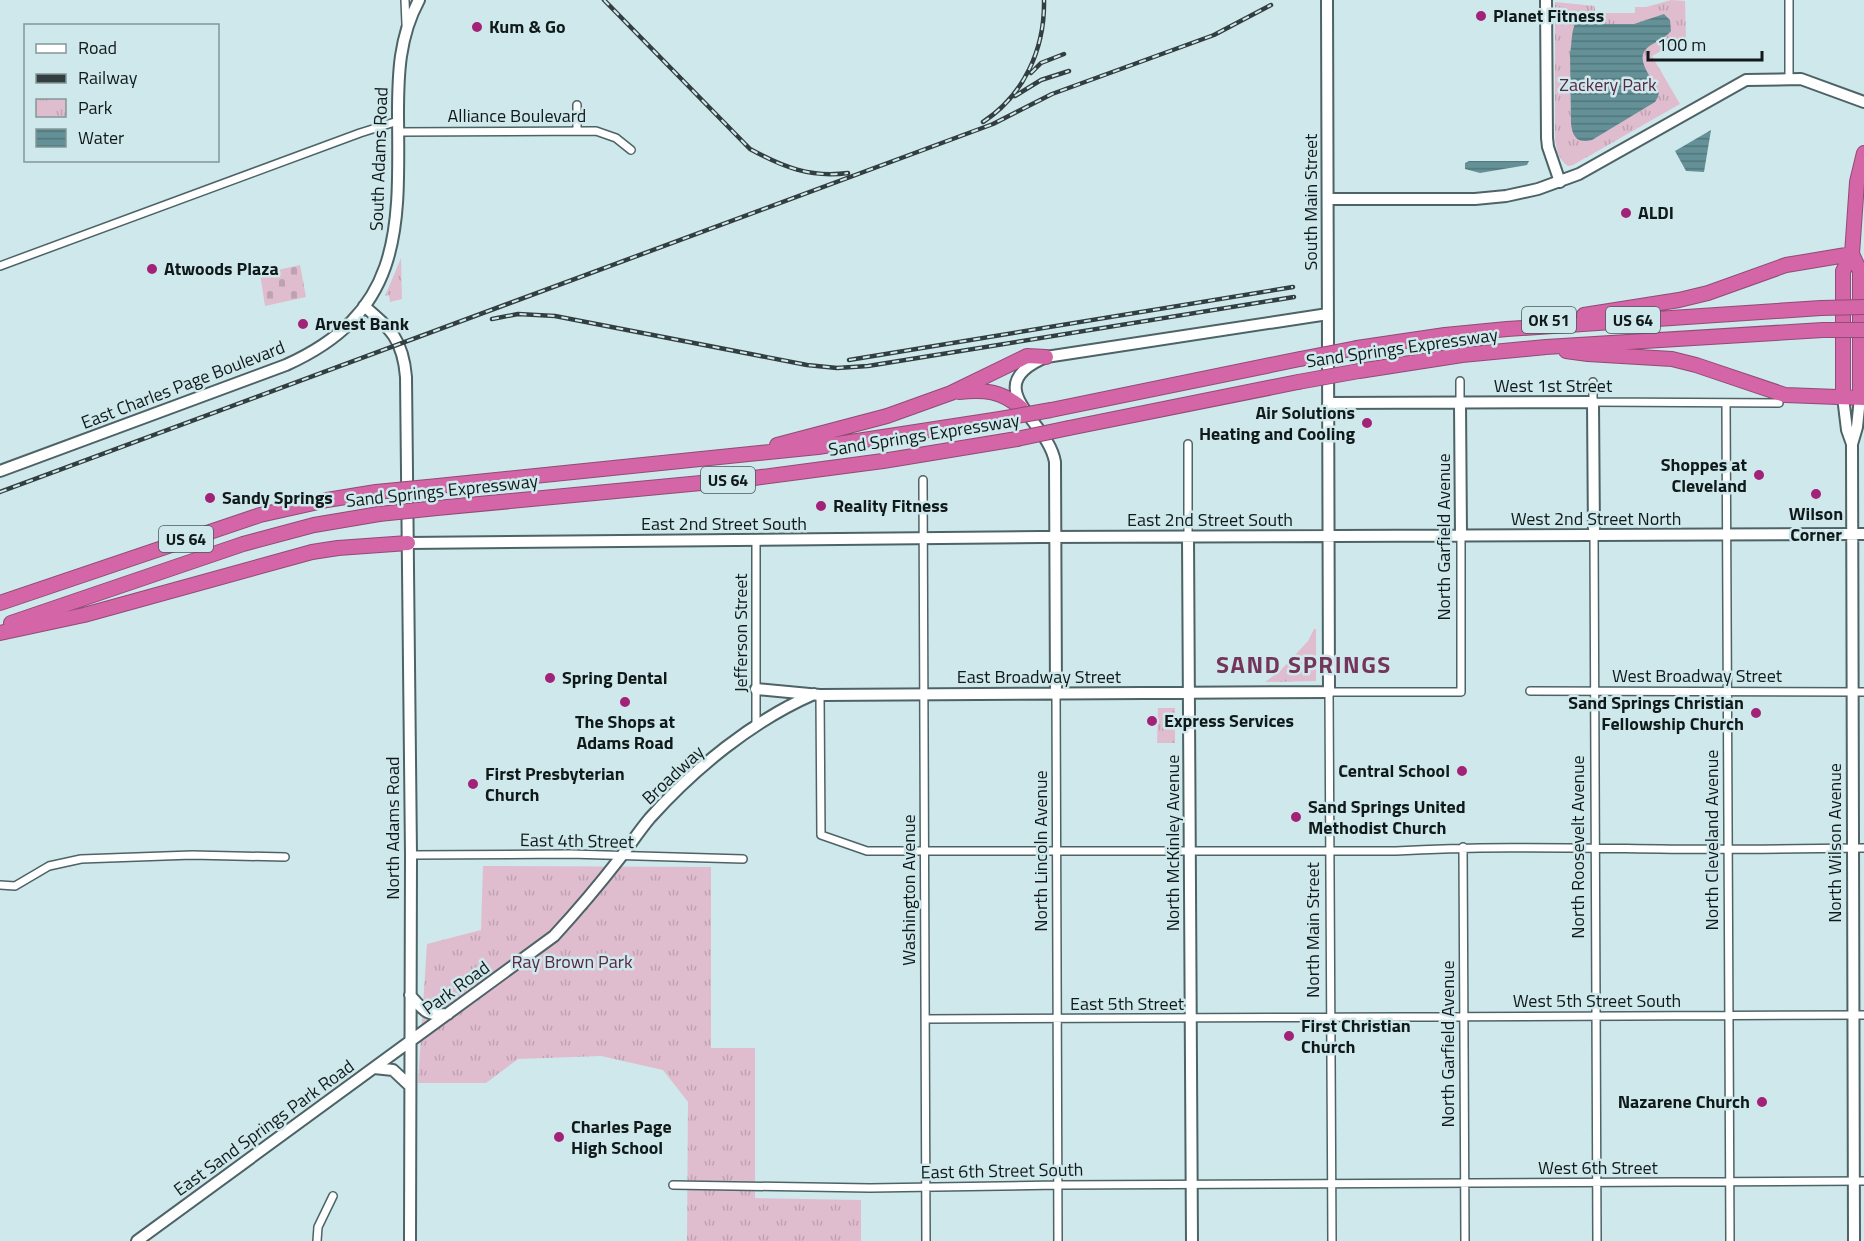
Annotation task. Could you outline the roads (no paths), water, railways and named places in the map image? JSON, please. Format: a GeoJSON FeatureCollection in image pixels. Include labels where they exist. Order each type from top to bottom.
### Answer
{"type":"FeatureCollection","features":[{"type":"Feature","properties":{"kind":"highway"},"geometry":{"type":"LineString","coordinates":[[1858,254],[1857,182],[1864,153]]}},
{"type":"Feature","properties":{"kind":"highway","name":"OK 51"},"geometry":{"type":"LineString","coordinates":[[1445,335],[1653,306],[1708,293],[1786,266],[1858,254]]}},
{"type":"Feature","properties":{"kind":"highway","name":"North Wilson Avenue"},"geometry":{"type":"LineString","coordinates":[[1844,397],[1843,272],[1858,254]]}},
{"type":"Feature","properties":{"kind":"highway","name":"North Wilson Avenue"},"geometry":{"type":"LineString","coordinates":[[1858,254],[1862,398]]}},
{"type":"Feature","properties":{"kind":"highway","name":"Sand Springs Expressway"},"geometry":{"type":"LineString","coordinates":[[0,603],[260,516],[327,500],[376,492],[723,458],[840,444],[1051,410],[1357,348],[1445,335],[1821,308],[1864,308]]}},
{"type":"Feature","properties":{"kind":"highway","name":"Sand Springs Expressway"},"geometry":{"type":"LineString","coordinates":[[0,627],[243,544],[314,525],[379,514],[754,478],[883,461],[1017,439],[1298,382],[1462,355],[1546,347],[1823,330],[1864,330]]}},
{"type":"Feature","properties":{"kind":"highway","name":"OK 51"},"geometry":{"type":"LineString","coordinates":[[1546,347],[1588,354],[1672,359],[1785,395],[1862,398]]}},
{"type":"Feature","properties":{"kind":"highway"},"geometry":{"type":"LineString","coordinates":[[723,458],[849,427],[922,405],[1027,356],[1046,357]]}},
{"type":"Feature","properties":{"kind":"highway"},"geometry":{"type":"LineString","coordinates":[[951,393],[973,390],[993,392],[1011,399],[1021,408]]}},
{"type":"Feature","properties":{"kind":"highway"},"geometry":{"type":"LineString","coordinates":[[0,633],[84,615],[296,555],[338,548],[408,543]]}},
{"type":"Feature","properties":{"kind":"street","name":"South Adams Road"},"geometry":{"type":"LineString","coordinates":[[364,306],[384,272],[393,245],[398,205],[399,64],[406,26],[405,0]]}},
{"type":"Feature","properties":{"kind":"street","name":"South Adams Road"},"geometry":{"type":"LineString","coordinates":[[406,26],[419,0]]}},
{"type":"Feature","properties":{"kind":"street","name":"South Main Street"},"geometry":{"type":"LineString","coordinates":[[1327,0],[1328,403]]}},
{"type":"Feature","properties":{"kind":"street"},"geometry":{"type":"LineString","coordinates":[[1546,0],[1547,138],[1560,182]]}},
{"type":"Feature","properties":{"kind":"street"},"geometry":{"type":"LineString","coordinates":[[1789,0],[1789,78]]}},
{"type":"Feature","properties":{"kind":"street"},"geometry":{"type":"LineString","coordinates":[[1328,199],[1489,198],[1524,193],[1560,182],[1613,155],[1746,80],[1801,79],[1864,102]]}},
{"type":"Feature","properties":{"kind":"street"},"geometry":{"type":"LineString","coordinates":[[577,105],[577,130]]}},
{"type":"Feature","properties":{"kind":"street","name":"Alliance Boulevard"},"geometry":{"type":"LineString","coordinates":[[0,266],[360,133],[398,126],[577,130],[606,133],[631,150]]}},
{"type":"Feature","properties":{"kind":"street","name":"North Adams Road"},"geometry":{"type":"LineString","coordinates":[[364,306],[392,332],[402,349],[405,363],[411,855],[410,1241]]}},
{"type":"Feature","properties":{"kind":"street","name":"East Charles Page Boulevard"},"geometry":{"type":"LineString","coordinates":[[0,471],[300,358],[337,334],[364,306]]}},
{"type":"Feature","properties":{"kind":"street"},"geometry":{"type":"LineString","coordinates":[[1021,408],[1016,389],[1019,375],[1032,363],[1046,357],[1328,314]]}},
{"type":"Feature","properties":{"kind":"street","name":"North Garfield Avenue"},"geometry":{"type":"LineString","coordinates":[[1329,692],[1461,692],[1460,381]]}},
{"type":"Feature","properties":{"kind":"street","name":"North Roosevelt Avenue"},"geometry":{"type":"LineString","coordinates":[[1593,382],[1597,1241]]}},
{"type":"Feature","properties":{"kind":"street","name":"North Wilson Avenue"},"geometry":{"type":"LineString","coordinates":[[1844,397],[1847,430],[1852,444]]}},
{"type":"Feature","properties":{"kind":"street","name":"North Wilson Avenue"},"geometry":{"type":"LineString","coordinates":[[1854,1241],[1859,1181],[1859,848],[1852,444],[1862,398]]}},
{"type":"Feature","properties":{"kind":"street","name":"West 1st Street"},"geometry":{"type":"LineString","coordinates":[[1328,403],[1779,403]]}},
{"type":"Feature","properties":{"kind":"street","name":"North Main Street"},"geometry":{"type":"LineString","coordinates":[[1328,403],[1332,1241]]}},
{"type":"Feature","properties":{"kind":"street","name":"North Cleveland Avenue"},"geometry":{"type":"LineString","coordinates":[[1726,403],[1730,1241]]}},
{"type":"Feature","properties":{"kind":"street","name":"North Lincoln Avenue"},"geometry":{"type":"LineString","coordinates":[[1021,408],[1048,441],[1053,450],[1055,462],[1058,1241]]}},
{"type":"Feature","properties":{"kind":"street","name":"North McKinley Avenue"},"geometry":{"type":"LineString","coordinates":[[1188,444],[1192,1241]]}},
{"type":"Feature","properties":{"kind":"street","name":"Washington Avenue"},"geometry":{"type":"LineString","coordinates":[[923,480],[926,1241]]}},
{"type":"Feature","properties":{"kind":"street","name":"West 2nd Street North"},"geometry":{"type":"LineString","coordinates":[[1328,537],[1864,534]]}},
{"type":"Feature","properties":{"kind":"street","name":"East 2nd Street South"},"geometry":{"type":"LineString","coordinates":[[408,543],[1328,537]]}},
{"type":"Feature","properties":{"kind":"street","name":"Jefferson Street"},"geometry":{"type":"LineString","coordinates":[[756,540],[756,726]]}},
{"type":"Feature","properties":{"kind":"street"},"geometry":{"type":"LineString","coordinates":[[756,688],[817,694],[821,835],[867,851],[1396,851],[1463,847],[1859,848]]}},
{"type":"Feature","properties":{"kind":"street","name":"West Broadway Street"},"geometry":{"type":"LineString","coordinates":[[1530,691],[1858,691]]}},
{"type":"Feature","properties":{"kind":"street","name":"East Broadway Street"},"geometry":{"type":"LineString","coordinates":[[756,726],[786,708],[817,694],[1329,692]]}},
{"type":"Feature","properties":{"kind":"street","name":"Broadway"},"geometry":{"type":"LineString","coordinates":[[621,856],[648,820],[667,800],[712,760],[756,726]]}},
{"type":"Feature","properties":{"kind":"street","name":"North Garfield Avenue"},"geometry":{"type":"LineString","coordinates":[[1463,847],[1464,1241]]}},
{"type":"Feature","properties":{"kind":"street","name":"East 4th Street"},"geometry":{"type":"LineString","coordinates":[[411,855],[570,854],[743,859]]}},
{"type":"Feature","properties":{"kind":"street"},"geometry":{"type":"LineString","coordinates":[[0,885],[15,886],[48,866],[81,859],[192,855],[285,857]]}},
{"type":"Feature","properties":{"kind":"street","name":"Park Road"},"geometry":{"type":"LineString","coordinates":[[410,1043],[554,936],[621,856]]}},
{"type":"Feature","properties":{"kind":"street"},"geometry":{"type":"LineString","coordinates":[[410,995],[426,1013],[448,1014]]}},
{"type":"Feature","properties":{"kind":"street","name":"West 5th Street South"},"geometry":{"type":"LineString","coordinates":[[1330,1017],[1859,1014]]}},
{"type":"Feature","properties":{"kind":"street","name":"East 5th Street"},"geometry":{"type":"LineString","coordinates":[[925,1019],[1330,1017]]}},
{"type":"Feature","properties":{"kind":"street","name":"East Sand Springs Park Road"},"geometry":{"type":"LineString","coordinates":[[137,1241],[410,1043]]}},
{"type":"Feature","properties":{"kind":"street"},"geometry":{"type":"LineString","coordinates":[[374,1068],[393,1070],[410,1086]]}},
{"type":"Feature","properties":{"kind":"street","name":"West 6th Street"},"geometry":{"type":"LineString","coordinates":[[1332,1184],[1859,1181]]}},
{"type":"Feature","properties":{"kind":"street","name":"East 6th Street South"},"geometry":{"type":"LineString","coordinates":[[673,1185],[795,1188],[1332,1184]]}},
{"type":"Feature","properties":{"kind":"street"},"geometry":{"type":"LineString","coordinates":[[317,1241],[318,1227],[333,1196]]}},
{"type":"Feature","properties":{"kind":"water"},"geometry":{"type":"Polygon","coordinates":[[[1664,14],[1670,20],[1671,31],[1645,50],[1643,55],[1645,67],[1659,91],[1655,102],[1592,140],[1579,140],[1574,136],[1571,123],[1570,53],[1575,24],[1634,24],[1664,14]]]}},
{"type":"Feature","properties":{"kind":"water"},"geometry":{"type":"Polygon","coordinates":[[[1711,130],[1704,172],[1686,171],[1675,151],[1711,130]]]}},
{"type":"Feature","properties":{"kind":"water"},"geometry":{"type":"Polygon","coordinates":[[[1469,161],[1529,161],[1527,165],[1480,173],[1465,169],[1465,163],[1469,161]]]}},
{"type":"Feature","properties":{"kind":"railway"},"geometry":{"type":"LineString","coordinates":[[604,0],[750,149],[797,170],[821,174],[848,173]]}},
{"type":"Feature","properties":{"kind":"railway"},"geometry":{"type":"LineString","coordinates":[[983,122],[1010,98],[1029,69],[1041,36],[1044,0]]}},
{"type":"Feature","properties":{"kind":"railway"},"geometry":{"type":"LineString","coordinates":[[0,492],[993,124],[1052,94],[1214,35],[1271,5]]}},
{"type":"Feature","properties":{"kind":"railway"},"geometry":{"type":"LineString","coordinates":[[1031,73],[1041,63],[1064,54]]}},
{"type":"Feature","properties":{"kind":"railway"},"geometry":{"type":"LineString","coordinates":[[1015,96],[1041,80],[1069,71]]}},
{"type":"Feature","properties":{"kind":"railway"},"geometry":{"type":"LineString","coordinates":[[849,360],[1293,287]]}},
{"type":"Feature","properties":{"kind":"railway"},"geometry":{"type":"LineString","coordinates":[[492,319],[518,314],[555,316],[807,365],[837,368],[868,366],[1294,297]]}},
{"type":"Feature","properties":{"kind":"place","name":"Planet Fitness"},"geometry":{"type":"Point","coordinates":[1481,16]}},
{"type":"Feature","properties":{"kind":"place","name":"Kum & Go"},"geometry":{"type":"Point","coordinates":[477,27]}},
{"type":"Feature","properties":{"kind":"place","name":"ALDI"},"geometry":{"type":"Point","coordinates":[1626,213]}},
{"type":"Feature","properties":{"kind":"place","name":"Atwoods Plaza"},"geometry":{"type":"Point","coordinates":[152,269]}},
{"type":"Feature","properties":{"kind":"place","name":"Arvest Bank"},"geometry":{"type":"Point","coordinates":[303,324]}},
{"type":"Feature","properties":{"kind":"place","name":"Air Solutions Heating and Cooling"},"geometry":{"type":"Point","coordinates":[1367,423]}},
{"type":"Feature","properties":{"kind":"place","name":"Shoppes at Cleveland"},"geometry":{"type":"Point","coordinates":[1759,475]}},
{"type":"Feature","properties":{"kind":"place","name":"Wilson Corner"},"geometry":{"type":"Point","coordinates":[1816,494]}},
{"type":"Feature","properties":{"kind":"place","name":"Sandy Springs"},"geometry":{"type":"Point","coordinates":[210,498]}},
{"type":"Feature","properties":{"kind":"place","name":"Reality Fitness"},"geometry":{"type":"Point","coordinates":[821,506]}},
{"type":"Feature","properties":{"kind":"place","name":"Spring Dental"},"geometry":{"type":"Point","coordinates":[550,678]}},
{"type":"Feature","properties":{"kind":"place","name":"The Shops at Adams Road"},"geometry":{"type":"Point","coordinates":[625,702]}},
{"type":"Feature","properties":{"kind":"place","name":"Sand Springs Christian Fellowship Church"},"geometry":{"type":"Point","coordinates":[1756,713]}},
{"type":"Feature","properties":{"kind":"place","name":"Express Services"},"geometry":{"type":"Point","coordinates":[1152,721]}},
{"type":"Feature","properties":{"kind":"place","name":"Central School"},"geometry":{"type":"Point","coordinates":[1462,771]}},
{"type":"Feature","properties":{"kind":"place","name":"First Presbyterian Church"},"geometry":{"type":"Point","coordinates":[473,784]}},
{"type":"Feature","properties":{"kind":"place","name":"Sand Springs United Methodist Church"},"geometry":{"type":"Point","coordinates":[1296,817]}},
{"type":"Feature","properties":{"kind":"place","name":"First Christian Church"},"geometry":{"type":"Point","coordinates":[1289,1036]}},
{"type":"Feature","properties":{"kind":"place","name":"Nazarene Church"},"geometry":{"type":"Point","coordinates":[1762,1102]}},
{"type":"Feature","properties":{"kind":"place","name":"Charles Page High School"},"geometry":{"type":"Point","coordinates":[559,1137]}},
{"type":"Feature","properties":{"kind":"district","name":"SAND SPRINGS"},"geometry":{"type":"Point","coordinates":[1304,665]}},
{"type":"Feature","properties":{"kind":"park label","name":"Zackery Park"},"geometry":{"type":"Point","coordinates":[1608,85]}},
{"type":"Feature","properties":{"kind":"park label","name":"Ray Brown Park"},"geometry":{"type":"Point","coordinates":[572,962]}}]}
